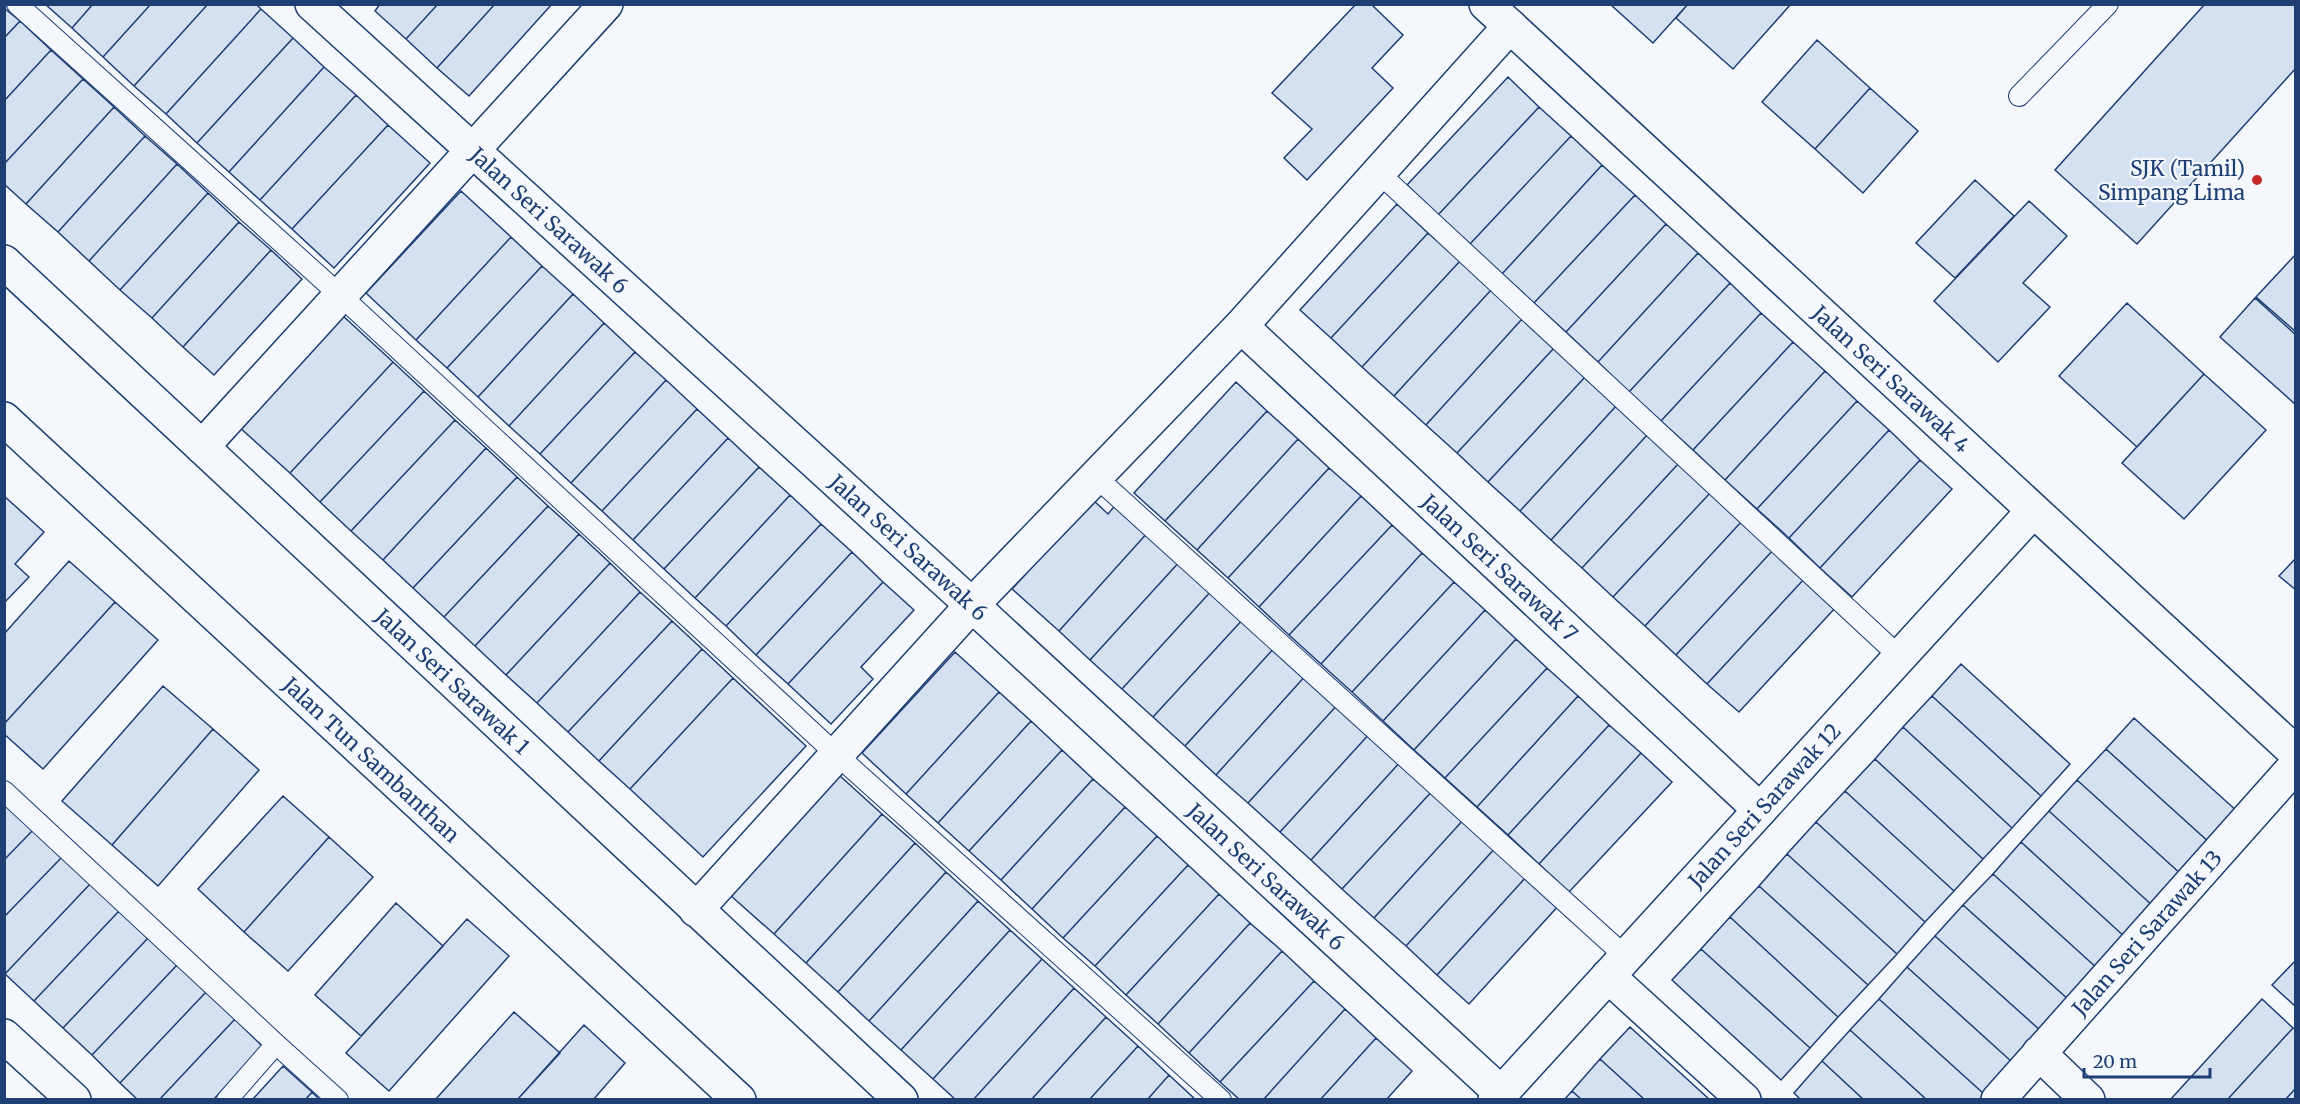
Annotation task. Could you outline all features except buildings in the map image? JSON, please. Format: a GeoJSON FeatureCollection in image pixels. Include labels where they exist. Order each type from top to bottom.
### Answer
{"type":"FeatureCollection","features":[{"type":"Feature","properties":{"kind":"street","name":"Jalan Seri Sarawak 6"},"geometry":{"type":"LineString","coordinates":[[312,4],[972,606],[1498,1096]]}},
{"type":"Feature","properties":{"kind":"street","name":"Jalan Seri Sarawak 4"},"geometry":{"type":"LineString","coordinates":[[1486,4],[2295,753]]}},
{"type":"Feature","properties":{"kind":"street"},"geometry":{"type":"LineString","coordinates":[[202,447],[606,5]]}},
{"type":"Feature","properties":{"kind":"street"},"geometry":{"type":"LineString","coordinates":[[696,910],[972,606],[1241,326],[1510,26]]}},
{"type":"Feature","properties":{"kind":"street","name":"Jalan Seri Sarawak 1"},"geometry":{"type":"LineString","coordinates":[[4,262],[901,1100]]}},
{"type":"Feature","properties":{"kind":"street","name":"Jalan Seri Sarawak 7"},"geometry":{"type":"LineString","coordinates":[[1241,326],[1760,810]]}},
{"type":"Feature","properties":{"kind":"street","name":"Jalan Tun Sambanthan"},"geometry":{"type":"LineString","coordinates":[[4,419],[739,1100]]}},
{"type":"Feature","properties":{"kind":"street","name":"Jalan Seri Sarawak 12"},"geometry":{"type":"LineString","coordinates":[[1498,1096],[2033,511]]}},
{"type":"Feature","properties":{"kind":"street","name":"Jalan Seri Sarawak 13"},"geometry":{"type":"LineString","coordinates":[[1998,1100],[2295,765]]}},
{"type":"Feature","properties":{"kind":"street"},"geometry":{"type":"LineString","coordinates":[[1617,966],[1744,1100]]}},
{"type":"Feature","properties":{"kind":"street"},"geometry":{"type":"LineString","coordinates":[[4,1036],[74,1100]]}},
{"type":"Feature","properties":{"kind":"street"},"geometry":{"type":"LineString","coordinates":[[2039,1053],[2088,1100]]}},
{"type":"Feature","properties":{"kind":"lane"},"geometry":{"type":"LineString","coordinates":[[17,4],[341,296],[837,755],[1221,1100]]}},
{"type":"Feature","properties":{"kind":"lane"},"geometry":{"type":"LineString","coordinates":[[2019,96],[2108,4]]}},
{"type":"Feature","properties":{"kind":"lane"},"geometry":{"type":"LineString","coordinates":[[1378,173],[1900,657]]}},
{"type":"Feature","properties":{"kind":"lane"},"geometry":{"type":"LineString","coordinates":[[1096,477],[1617,966]]}},
{"type":"Feature","properties":{"kind":"lane"},"geometry":{"type":"LineString","coordinates":[[4,791],[338,1100]]}},
{"type":"Feature","properties":{"kind":"lane"},"geometry":{"type":"LineString","coordinates":[[227,1100],[276,1044]]}},
{"type":"Feature","properties":{"kind":"place","name":"SJK (Tamil) Simpang Lima"},"geometry":{"type":"Point","coordinates":[2257,180]}}]}
